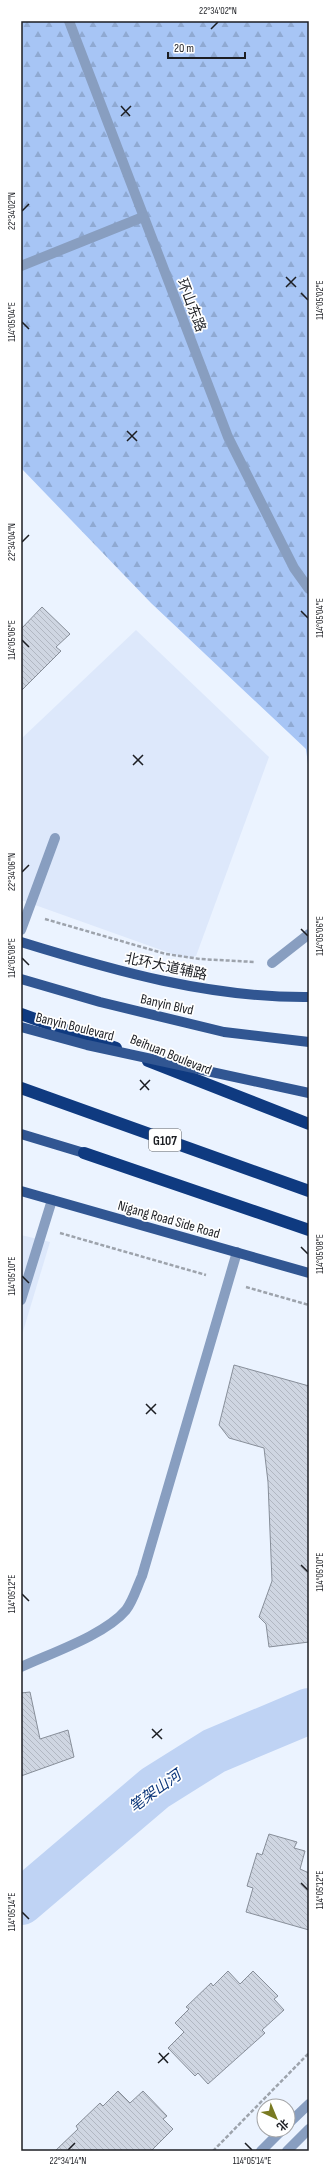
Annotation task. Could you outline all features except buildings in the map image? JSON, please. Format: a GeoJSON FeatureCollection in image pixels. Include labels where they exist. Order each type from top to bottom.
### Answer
{"type":"FeatureCollection","features":[{"type":"Feature","properties":{"kind":"highway","name":"Beihuan Boulevard"},"geometry":{"type":"LineString","coordinates":[[21,1014],[116,1048],[309,1124]]}},
{"type":"Feature","properties":{"kind":"highway","name":"G107"},"geometry":{"type":"LineString","coordinates":[[21,1088],[309,1191]]}},
{"type":"Feature","properties":{"kind":"highway"},"geometry":{"type":"LineString","coordinates":[[84,1153],[309,1230]]}},
{"type":"Feature","properties":{"kind":"main road","name":"北环大道辅路"},"geometry":{"type":"LineString","coordinates":[[21,942],[127,973],[182,985],[230,993],[309,997]]}},
{"type":"Feature","properties":{"kind":"main road","name":"Banyin Blvd"},"geometry":{"type":"LineString","coordinates":[[21,979],[166,1019],[224,1032],[309,1044]]}},
{"type":"Feature","properties":{"kind":"main road","name":"Banyin Boulevard"},"geometry":{"type":"LineString","coordinates":[[21,1027],[87,1045],[309,1093]]}},
{"type":"Feature","properties":{"kind":"main road"},"geometry":{"type":"LineString","coordinates":[[21,1134],[84,1153]]}},
{"type":"Feature","properties":{"kind":"main road","name":"Nigang Road Side Road"},"geometry":{"type":"LineString","coordinates":[[21,1191],[309,1273]]}},
{"type":"Feature","properties":{"kind":"street","name":"环山东路"},"geometry":{"type":"LineString","coordinates":[[69,21],[228,437],[294,568],[309,589]]}},
{"type":"Feature","properties":{"kind":"street"},"geometry":{"type":"LineString","coordinates":[[21,266],[143,217]]}},
{"type":"Feature","properties":{"kind":"street"},"geometry":{"type":"LineString","coordinates":[[21,930],[55,838]]}},
{"type":"Feature","properties":{"kind":"street"},"geometry":{"type":"LineString","coordinates":[[272,963],[309,934]]}},
{"type":"Feature","properties":{"kind":"street"},"geometry":{"type":"LineString","coordinates":[[21,1300],[52,1200]]}},
{"type":"Feature","properties":{"kind":"street"},"geometry":{"type":"LineString","coordinates":[[21,1666],[98,1631],[110,1624],[126,1609],[142,1576],[237,1252]]}},
{"type":"Feature","properties":{"kind":"street"},"geometry":{"type":"LineString","coordinates":[[296,2116],[309,2104]]}},
{"type":"Feature","properties":{"kind":"street"},"geometry":{"type":"LineString","coordinates":[[287,2151],[309,2129]]}},
{"type":"Feature","properties":{"kind":"street"},"geometry":{"type":"LineString","coordinates":[[260,2151],[274,2138]]}},
{"type":"Feature","properties":{"kind":"path"},"geometry":{"type":"LineString","coordinates":[[45,919],[166,954],[200,959],[272,963]]}},
{"type":"Feature","properties":{"kind":"path"},"geometry":{"type":"LineString","coordinates":[[56,1232],[206,1275]]}},
{"type":"Feature","properties":{"kind":"path"},"geometry":{"type":"LineString","coordinates":[[243,1286],[309,1305]]}},
{"type":"Feature","properties":{"kind":"path"},"geometry":{"type":"LineString","coordinates":[[213,2151],[309,2053]]}},
{"type":"Feature","properties":{"kind":"shaded area"},"geometry":{"type":"Polygon","coordinates":[[[136,630],[269,757],[196,956],[190,958],[178,956],[21,900],[21,739],[136,630]]]}},
{"type":"Feature","properties":{"kind":"shaded area"},"geometry":{"type":"Polygon","coordinates":[[[21,1235],[50,1242],[21,1338],[21,1235]]]}},
{"type":"Feature","properties":{"kind":"green space"},"geometry":{"type":"Polygon","coordinates":[[[21,21],[309,21],[309,772],[306,749],[151,603],[21,468],[21,21]]]}},
{"type":"Feature","properties":{"kind":"waterway","name":"笔架山河"},"geometry":{"type":"LineString","coordinates":[[21,1902],[155,1788],[214,1751],[309,1711]]}}]}
